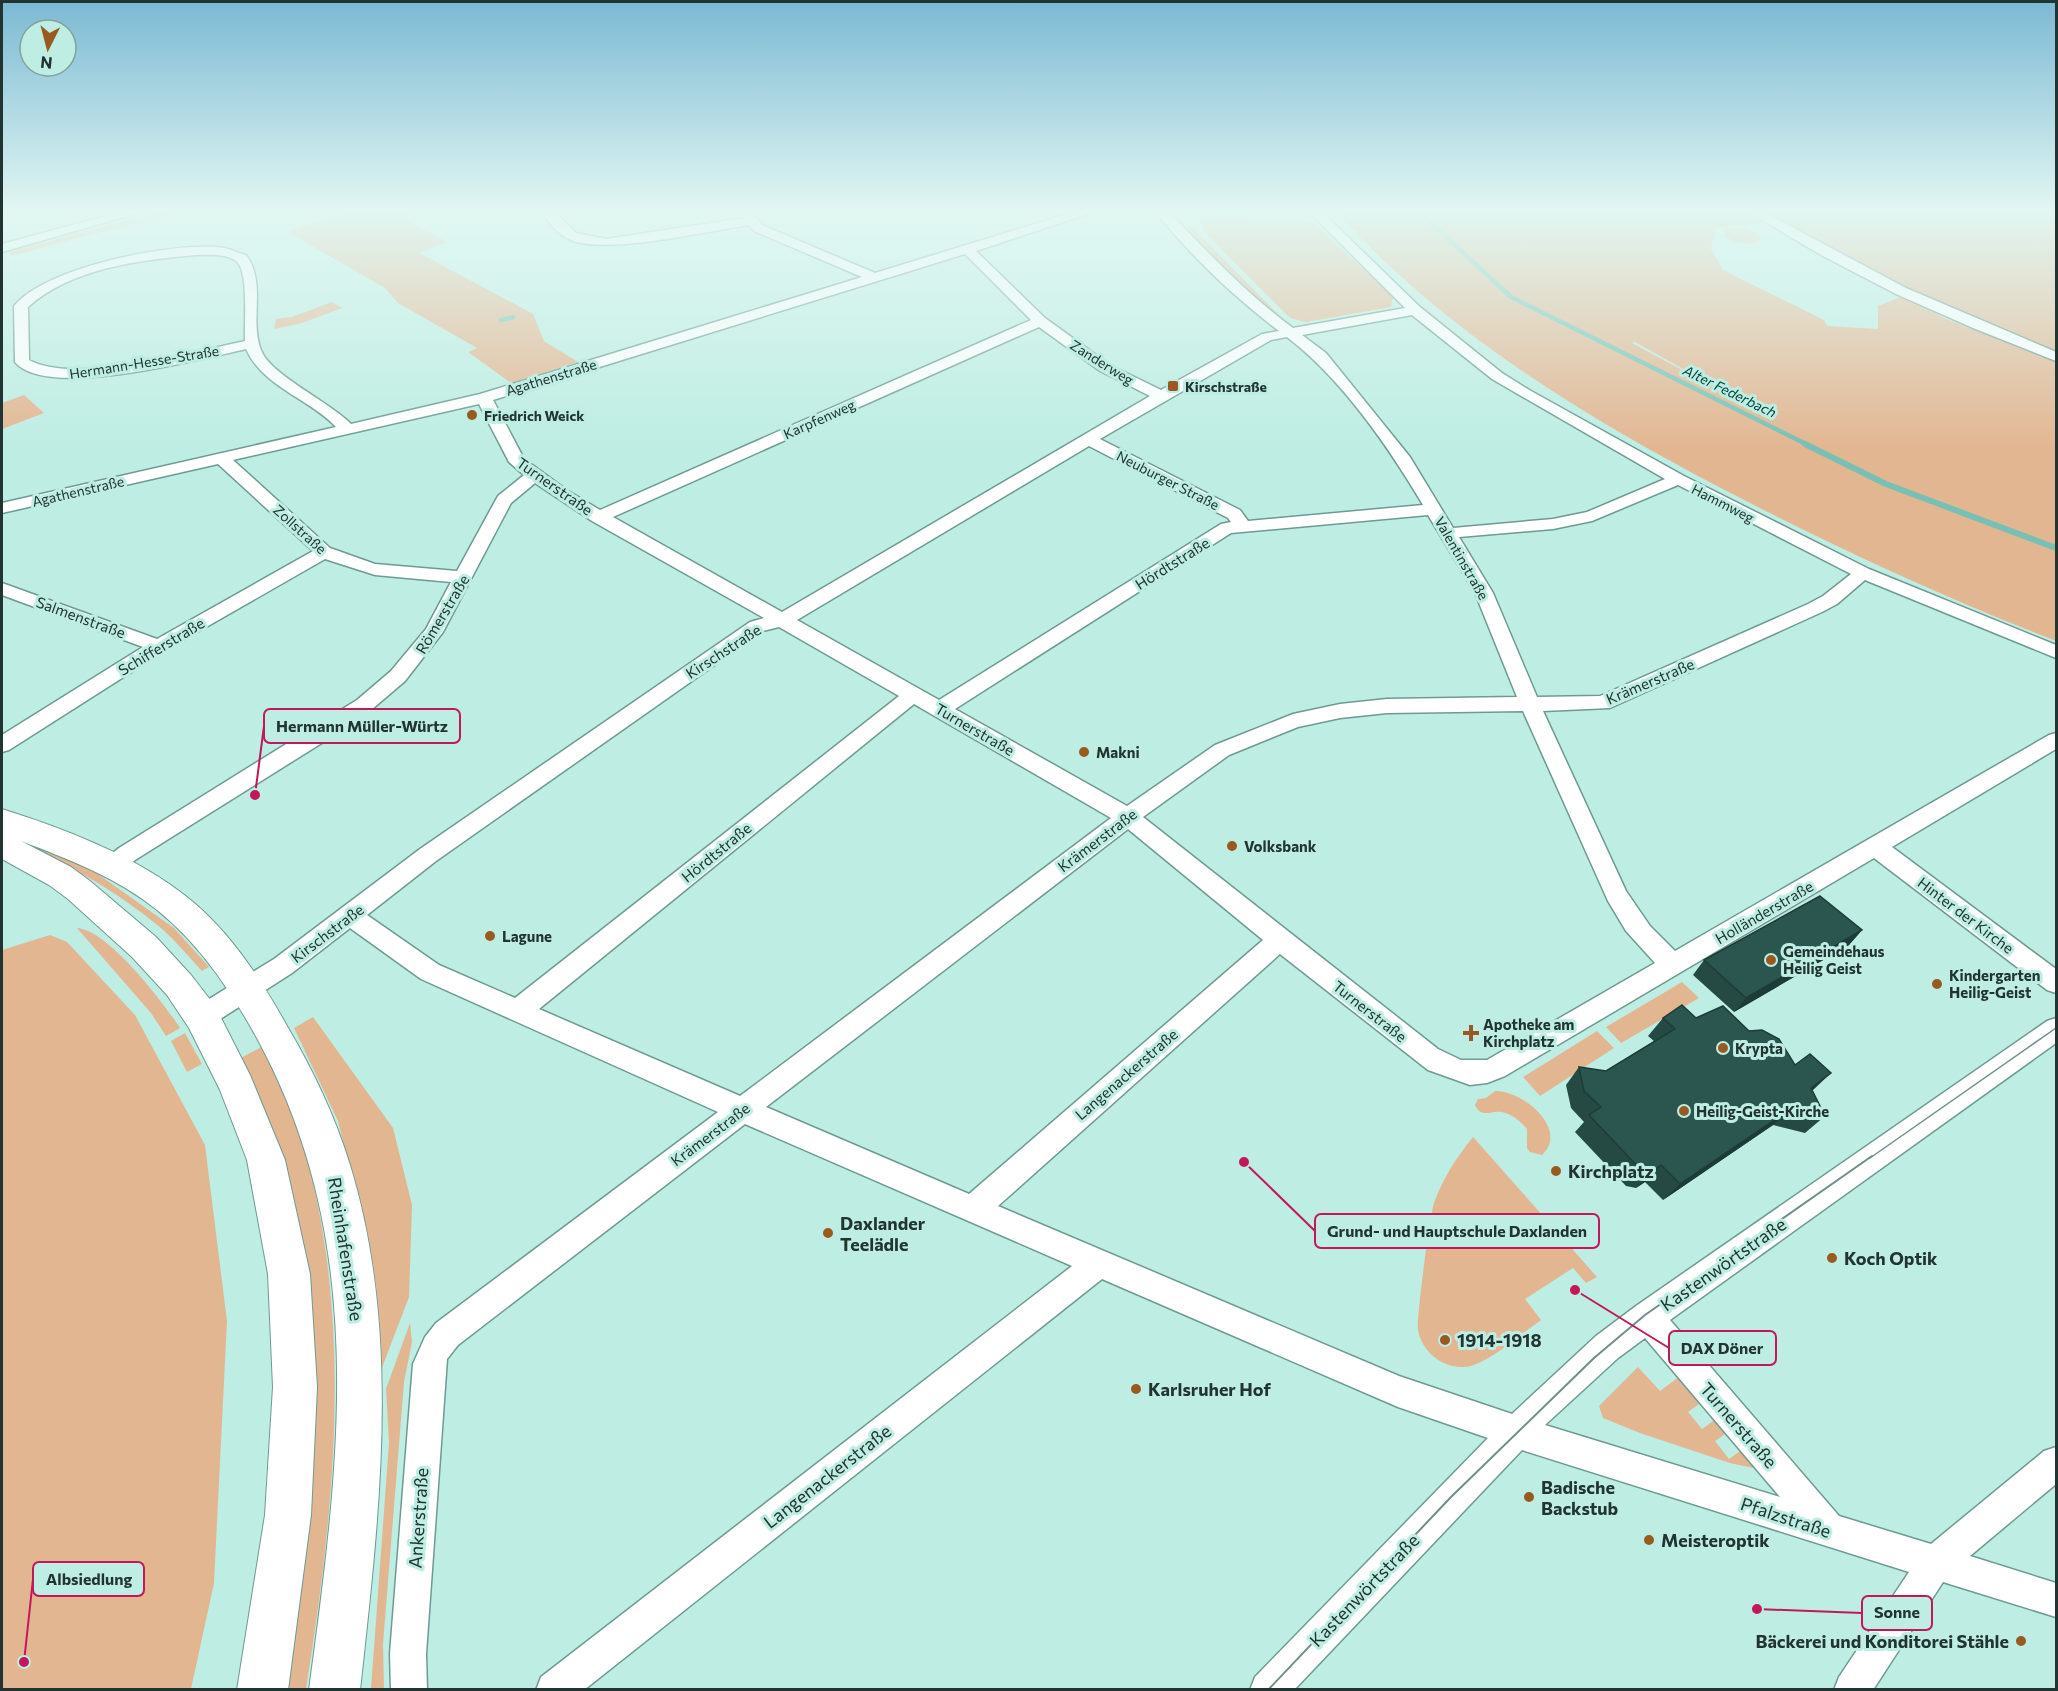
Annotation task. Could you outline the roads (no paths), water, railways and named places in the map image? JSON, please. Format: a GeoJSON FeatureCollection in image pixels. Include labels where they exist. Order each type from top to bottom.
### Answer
{"type":"FeatureCollection","features":[{"type":"Feature","properties":{"kind":"main road","name":"Rheinhafenstraße"},"geometry":{"type":"LineString","coordinates":[[2,821],[72,847],[112,866],[154,890],[200,930],[223,954],[280,1041],[323,1134],[336,1178],[356,1292],[360,1358],[357,1481],[334,1689]]}},
{"type":"Feature","properties":{"kind":"main road"},"geometry":{"type":"LineString","coordinates":[[2,845],[60,876],[144,947],[202,1017],[237,1087],[266,1160],[289,1274],[295,1387],[288,1515],[262,1689]]}},
{"type":"Feature","properties":{"kind":"street","name":"Hermann-Hesse-Straße"},"geometry":{"type":"LineString","coordinates":[[39,290],[21,306],[22,362],[29,369],[50,374],[73,375],[103,372],[252,344],[249,290]]}},
{"type":"Feature","properties":{"kind":"street","name":"Agathenstraße"},"geometry":{"type":"LineString","coordinates":[[2,508],[484,398],[835,290]]}},
{"type":"Feature","properties":{"kind":"street","name":"Zanderweg"},"geometry":{"type":"LineString","coordinates":[[1008,290],[1040,321],[1105,368],[1161,396]]}},
{"type":"Feature","properties":{"kind":"street","name":"Valentinstraße"},"geometry":{"type":"LineString","coordinates":[[1239,290],[1260,310],[1291,331],[1321,356],[1404,460],[1484,593],[1531,706],[1632,923],[1646,941],[1674,965]]}},
{"type":"Feature","properties":{"kind":"street","name":"Hammweg"},"geometry":{"type":"LineString","coordinates":[[1395,290],[1415,309],[1497,376],[1678,479],[1863,573],[2056,652]]}},
{"type":"Feature","properties":{"kind":"street"},"geometry":{"type":"LineString","coordinates":[[1903,290],[1976,324],[2056,357]]}},
{"type":"Feature","properties":{"kind":"street","name":"Kirschstraße"},"geometry":{"type":"LineString","coordinates":[[202,1017],[247,989],[350,916],[428,855],[748,631],[757,626],[783,620],[1161,396],[1268,337],[1415,309]]}},
{"type":"Feature","properties":{"kind":"street","name":"Karpfenweg"},"geometry":{"type":"LineString","coordinates":[[598,517],[1040,321]]}},
{"type":"Feature","properties":{"kind":"street"},"geometry":{"type":"LineString","coordinates":[[252,344],[254,352],[265,366],[331,413],[348,430]]}},
{"type":"Feature","properties":{"kind":"street","name":"Turnerstraße"},"geometry":{"type":"LineString","coordinates":[[484,398],[510,453],[534,476],[598,517],[1128,817],[1429,1057],[1449,1069],[1467,1074]]}},
{"type":"Feature","properties":{"kind":"street","name":"Neuburger Straße"},"geometry":{"type":"LineString","coordinates":[[1090,440],[1234,514],[1242,525]]}},
{"type":"Feature","properties":{"kind":"street","name":"Zollstraße"},"geometry":{"type":"LineString","coordinates":[[221,458],[324,552],[342,562],[384,572],[465,577]]}},
{"type":"Feature","properties":{"kind":"street","name":"Römerstraße"},"geometry":{"type":"LineString","coordinates":[[112,866],[127,854],[318,736],[381,691],[423,647],[465,577],[504,500],[534,476]]}},
{"type":"Feature","properties":{"kind":"street"},"geometry":{"type":"LineString","coordinates":[[1450,533],[1553,524],[1592,516],[1678,479]]}},
{"type":"Feature","properties":{"kind":"street","name":"Hördtstraße"},"geometry":{"type":"LineString","coordinates":[[940,709],[1227,528],[1434,509]]}},
{"type":"Feature","properties":{"kind":"street","name":"Schifferstraße"},"geometry":{"type":"LineString","coordinates":[[2,745],[159,646],[324,552]]}},
{"type":"Feature","properties":{"kind":"street","name":"Krämerstraße"},"geometry":{"type":"LineString","coordinates":[[436,1348],[447,1334],[1128,817],[1222,750],[1293,722],[1340,711],[1387,706],[1596,704],[1610,700],[1815,608],[1830,600],[1863,573]]}},
{"type":"Feature","properties":{"kind":"street","name":"Salmenstraße"},"geometry":{"type":"LineString","coordinates":[[2,589],[159,646]]}},
{"type":"Feature","properties":{"kind":"street","name":"Hördtstraße"},"geometry":{"type":"LineString","coordinates":[[519,1010],[914,694]]}},
{"type":"Feature","properties":{"kind":"street","name":"Holländerstraße"},"geometry":{"type":"LineString","coordinates":[[1467,1074],[1484,1073],[1496,1068],[2056,740]]}},
{"type":"Feature","properties":{"kind":"street","name":"Hinter der Kirche"},"geometry":{"type":"LineString","coordinates":[[1876,847],[2056,983]]}},
{"type":"Feature","properties":{"kind":"street","name":"Pfalzstraße"},"geometry":{"type":"LineString","coordinates":[[350,916],[430,972],[742,1110],[1398,1391],[1517,1432],[1831,1532],[2056,1600]]}},
{"type":"Feature","properties":{"kind":"street","name":"Langenackerstraße"},"geometry":{"type":"LineString","coordinates":[[973,1209],[1280,940]]}},
{"type":"Feature","properties":{"kind":"street","name":"Kastenwörtstraße"},"geometry":{"type":"LineString","coordinates":[[1268,1689],[1517,1432],[1599,1353],[2056,1029]]}},
{"type":"Feature","properties":{"kind":"street","name":"Langenackerstraße"},"geometry":{"type":"LineString","coordinates":[[554,1689],[1100,1262]]}},
{"type":"Feature","properties":{"kind":"street","name":"Turnerstraße"},"geometry":{"type":"LineString","coordinates":[[1647,1317],[1831,1532]]}},
{"type":"Feature","properties":{"kind":"street","name":"Ankerstraße"},"geometry":{"type":"LineString","coordinates":[[409,1689],[408,1654],[429,1364],[436,1348]]}},
{"type":"Feature","properties":{"kind":"street"},"geometry":{"type":"LineString","coordinates":[[1852,1689],[1935,1563],[2056,1463]]}},
{"type":"Feature","properties":{"kind":"waterway","name":"Alter Federbach"},"geometry":{"type":"LineString","coordinates":[[1503,290],[1511,297],[1808,445]]}},
{"type":"Feature","properties":{"kind":"waterway"},"geometry":{"type":"LineString","coordinates":[[501,320],[513,317]]}},
{"type":"Feature","properties":{"kind":"waterway","name":"Alter Federbach"},"geometry":{"type":"LineString","coordinates":[[1805,444],[1886,484],[2056,548]]}},
{"type":"Feature","properties":{"kind":"tram line"},"geometry":{"type":"LineString","coordinates":[[1870,1158],[2056,1028]]}},
{"type":"Feature","properties":{"kind":"tram line"},"geometry":{"type":"LineString","coordinates":[[1268,1690],[1451,1497],[1594,1358],[1645,1315],[1872,1156]]}},
{"type":"Feature","properties":{"kind":"place","name":"Kirschstraße"},"geometry":{"type":"Point","coordinates":[1173,386]}},
{"type":"Feature","properties":{"kind":"place","name":"Friedrich Weick"},"geometry":{"type":"Point","coordinates":[472,415]}},
{"type":"Feature","properties":{"kind":"place","name":"Makni"},"geometry":{"type":"Point","coordinates":[1084,752]}},
{"type":"Feature","properties":{"kind":"place","name":"Hermann Müller-Würtz"},"geometry":{"type":"Point","coordinates":[255,795]}},
{"type":"Feature","properties":{"kind":"place","name":"Volksbank"},"geometry":{"type":"Point","coordinates":[1232,846]}},
{"type":"Feature","properties":{"kind":"place","name":"Lagune"},"geometry":{"type":"Point","coordinates":[490,936]}},
{"type":"Feature","properties":{"kind":"place","name":"Gemeindehaus Heilig Geist"},"geometry":{"type":"Point","coordinates":[1771,960]}},
{"type":"Feature","properties":{"kind":"place","name":"Kindergarten Heilig-Geist"},"geometry":{"type":"Point","coordinates":[1937,984]}},
{"type":"Feature","properties":{"kind":"place","name":"Apotheke am Kirchplatz"},"geometry":{"type":"Point","coordinates":[1471,1033]}},
{"type":"Feature","properties":{"kind":"place","name":"Krypta"},"geometry":{"type":"Point","coordinates":[1723,1048]}},
{"type":"Feature","properties":{"kind":"place","name":"Heilig-Geist-Kirche"},"geometry":{"type":"Point","coordinates":[1684,1111]}},
{"type":"Feature","properties":{"kind":"place","name":"Grund- und Hauptschule Daxlanden"},"geometry":{"type":"Point","coordinates":[1244,1162]}},
{"type":"Feature","properties":{"kind":"place","name":"Kirchplatz"},"geometry":{"type":"Point","coordinates":[1556,1171]}},
{"type":"Feature","properties":{"kind":"place","name":"Daxlander Teelädle"},"geometry":{"type":"Point","coordinates":[828,1233]}},
{"type":"Feature","properties":{"kind":"place","name":"Koch Optik"},"geometry":{"type":"Point","coordinates":[1832,1258]}},
{"type":"Feature","properties":{"kind":"place","name":"DAX Döner"},"geometry":{"type":"Point","coordinates":[1575,1290]}},
{"type":"Feature","properties":{"kind":"place","name":"1914-1918"},"geometry":{"type":"Point","coordinates":[1445,1340]}},
{"type":"Feature","properties":{"kind":"place","name":"Karlsruher Hof"},"geometry":{"type":"Point","coordinates":[1136,1389]}},
{"type":"Feature","properties":{"kind":"place","name":"Badische Backstub"},"geometry":{"type":"Point","coordinates":[1529,1497]}},
{"type":"Feature","properties":{"kind":"place","name":"Meisteroptik"},"geometry":{"type":"Point","coordinates":[1649,1540]}},
{"type":"Feature","properties":{"kind":"place","name":"Sonne"},"geometry":{"type":"Point","coordinates":[1757,1609]}},
{"type":"Feature","properties":{"kind":"place","name":"Bäckerei und Konditorei Stähle"},"geometry":{"type":"Point","coordinates":[2021,1641]}},
{"type":"Feature","properties":{"kind":"place","name":"Albsiedlung"},"geometry":{"type":"Point","coordinates":[24,1662]}}]}
